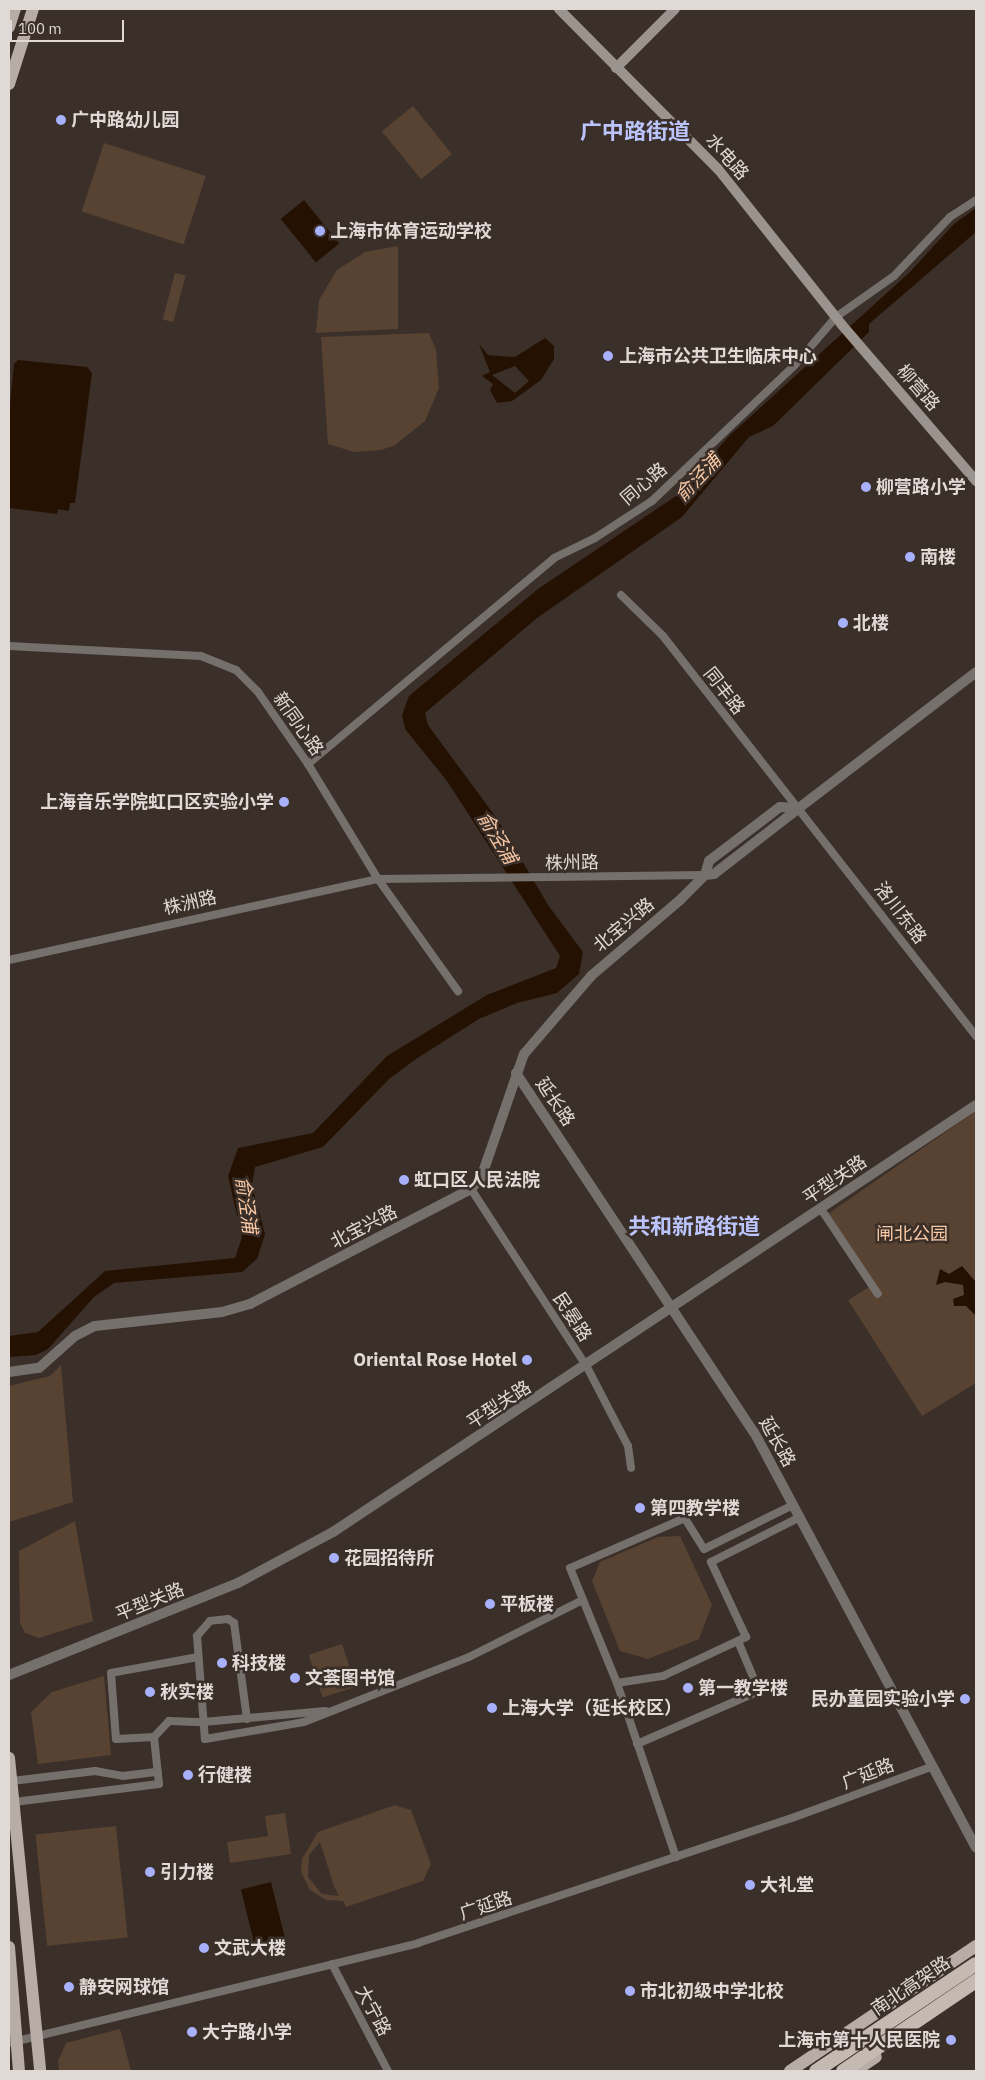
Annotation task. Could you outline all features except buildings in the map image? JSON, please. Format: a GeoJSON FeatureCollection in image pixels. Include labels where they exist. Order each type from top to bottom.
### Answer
{"type":"FeatureCollection","features":[{"type":"Feature","properties":{"kind":"highway","name":"南北高架路"},"geometry":{"type":"LineString","coordinates":[[816,2071],[976,1964]]}},
{"type":"Feature","properties":{"kind":"highway","name":"南北高架路"},"geometry":{"type":"LineString","coordinates":[[843,2071],[976,1982]]}},
{"type":"Feature","properties":{"kind":"main road"},"geometry":{"type":"LineString","coordinates":[[9,28],[15,9]]}},
{"type":"Feature","properties":{"kind":"main road"},"geometry":{"type":"LineString","coordinates":[[9,84],[33,9]]}},
{"type":"Feature","properties":{"kind":"main road","name":"水电路"},"geometry":{"type":"LineString","coordinates":[[559,9],[718,169],[839,321]]}},
{"type":"Feature","properties":{"kind":"main road"},"geometry":{"type":"LineString","coordinates":[[616,68],[675,9]]}},
{"type":"Feature","properties":{"kind":"main road","name":"柳营路"},"geometry":{"type":"LineString","coordinates":[[839,321],[976,481]]}},
{"type":"Feature","properties":{"kind":"main road"},"geometry":{"type":"LineString","coordinates":[[9,1758],[40,2071]]}},
{"type":"Feature","properties":{"kind":"main road"},"geometry":{"type":"LineString","coordinates":[[790,2071],[976,1946]]}},
{"type":"Feature","properties":{"kind":"main road"},"geometry":{"type":"LineString","coordinates":[[9,1947],[12,2042],[19,2071]]}},
{"type":"Feature","properties":{"kind":"main road"},"geometry":{"type":"LineString","coordinates":[[855,2071],[976,1988]]}},
{"type":"Feature","properties":{"kind":"street","name":"同心路"},"geometry":{"type":"LineString","coordinates":[[308,764],[554,558],[596,538],[652,501],[839,321],[894,276],[950,217],[976,200]]}},
{"type":"Feature","properties":{"kind":"street","name":"同丰路"},"geometry":{"type":"LineString","coordinates":[[621,595],[663,636],[799,808]]}},
{"type":"Feature","properties":{"kind":"street","name":"新同心路"},"geometry":{"type":"LineString","coordinates":[[9,646],[191,655],[220,661],[251,684],[308,764],[378,879],[458,991]]}},
{"type":"Feature","properties":{"kind":"street","name":"北宝兴路"},"geometry":{"type":"LineString","coordinates":[[9,1372],[39,1368],[75,1336],[101,1325],[222,1312],[250,1304],[471,1189],[481,1178],[516,1073],[536,1035],[591,976],[705,875],[714,874],[976,672]]}},
{"type":"Feature","properties":{"kind":"street","name":"洛川东路"},"geometry":{"type":"LineString","coordinates":[[799,808],[976,1036]]}},
{"type":"Feature","properties":{"kind":"street","name":"株州路"},"geometry":{"type":"LineString","coordinates":[[378,879],[504,881],[705,875]]}},
{"type":"Feature","properties":{"kind":"street","name":"株洲路"},"geometry":{"type":"LineString","coordinates":[[9,960],[378,879]]}},
{"type":"Feature","properties":{"kind":"street","name":"延长路"},"geometry":{"type":"LineString","coordinates":[[516,1073],[673,1306],[754,1432],[976,1847]]}},
{"type":"Feature","properties":{"kind":"street","name":"平型关路"},"geometry":{"type":"LineString","coordinates":[[9,1675],[238,1583],[333,1532],[587,1367],[673,1306],[976,1105]]}},
{"type":"Feature","properties":{"kind":"street","name":"民晏路"},"geometry":{"type":"LineString","coordinates":[[471,1189],[587,1367],[628,1446],[631,1468]]}},
{"type":"Feature","properties":{"kind":"street"},"geometry":{"type":"LineString","coordinates":[[821,1209],[878,1294]]}},
{"type":"Feature","properties":{"kind":"street"},"geometry":{"type":"LineString","coordinates":[[704,1549],[793,1505]]}},
{"type":"Feature","properties":{"kind":"street"},"geometry":{"type":"LineString","coordinates":[[617,1684],[663,1676],[746,1637],[711,1562],[685,1518],[617,1544],[570,1568],[580,1601],[617,1684],[676,1857]]}},
{"type":"Feature","properties":{"kind":"street"},"geometry":{"type":"LineString","coordinates":[[711,1562],[800,1518]]}},
{"type":"Feature","properties":{"kind":"street"},"geometry":{"type":"LineString","coordinates":[[247,1719],[234,1623],[228,1619],[210,1621],[197,1636],[205,1739],[304,1722],[469,1657],[580,1601]]}},
{"type":"Feature","properties":{"kind":"street"},"geometry":{"type":"LineString","coordinates":[[637,1744],[759,1691],[738,1641]]}},
{"type":"Feature","properties":{"kind":"street"},"geometry":{"type":"LineString","coordinates":[[198,1657],[111,1673],[116,1739],[154,1737],[169,1720],[203,1722],[334,1710]]}},
{"type":"Feature","properties":{"kind":"street"},"geometry":{"type":"LineString","coordinates":[[14,1802],[159,1784],[154,1737]]}},
{"type":"Feature","properties":{"kind":"street","name":"广延路"},"geometry":{"type":"LineString","coordinates":[[12,2042],[427,1940],[676,1857],[933,1766]]}},
{"type":"Feature","properties":{"kind":"street"},"geometry":{"type":"LineString","coordinates":[[12,1781],[95,1771],[123,1776],[158,1772]]}},
{"type":"Feature","properties":{"kind":"street","name":"大宁路"},"geometry":{"type":"LineString","coordinates":[[332,1964],[388,2071]]}},
{"type":"Feature","properties":{"kind":"green space"},"geometry":{"type":"Polygon","coordinates":[[[413,106],[452,154],[421,179],[382,131],[413,106]]]}},
{"type":"Feature","properties":{"kind":"green space"},"geometry":{"type":"Polygon","coordinates":[[[104,143],[206,176],[184,245],[82,211],[104,143]]]}},
{"type":"Feature","properties":{"kind":"green space"},"geometry":{"type":"Polygon","coordinates":[[[398,246],[398,329],[316,333],[319,300],[337,270],[365,252],[398,246]]]}},
{"type":"Feature","properties":{"kind":"green space"},"geometry":{"type":"Polygon","coordinates":[[[175,273],[186,276],[173,322],[163,319],[175,273]]]}},
{"type":"Feature","properties":{"kind":"green space"},"geometry":{"type":"Polygon","coordinates":[[[429,333],[436,350],[439,388],[425,421],[395,445],[381,450],[354,452],[328,444],[321,337],[429,333]]]}},
{"type":"Feature","properties":{"kind":"green space","name":"闸北公园"},"geometry":{"type":"Polygon","coordinates":[[[976,1111],[976,1383],[922,1416],[848,1300],[869,1287],[825,1216],[976,1111]]]}},
{"type":"Feature","properties":{"kind":"green space"},"geometry":{"type":"Polygon","coordinates":[[[61,1365],[73,1502],[9,1522],[9,1386],[50,1376],[61,1365]]]}},
{"type":"Feature","properties":{"kind":"green space"},"geometry":{"type":"Polygon","coordinates":[[[75,1521],[93,1621],[39,1638],[25,1633],[20,1623],[19,1551],[75,1521]]]}},
{"type":"Feature","properties":{"kind":"green space"},"geometry":{"type":"Polygon","coordinates":[[[680,1536],[712,1605],[699,1639],[648,1659],[620,1651],[592,1581],[600,1562],[658,1537],[680,1536]]]}},
{"type":"Feature","properties":{"kind":"green space"},"geometry":{"type":"Polygon","coordinates":[[[342,1644],[356,1687],[323,1698],[309,1655],[342,1644]]]}},
{"type":"Feature","properties":{"kind":"green space"},"geometry":{"type":"Polygon","coordinates":[[[104,1676],[111,1755],[38,1764],[31,1712],[52,1692],[104,1676]]]}},
{"type":"Feature","properties":{"kind":"green space"},"geometry":{"type":"Polygon","coordinates":[[[395,1805],[411,1810],[431,1864],[423,1881],[346,1907],[343,1901],[326,1900],[310,1890],[301,1872],[302,1859],[318,1832],[395,1805]],[[320,1842],[309,1855],[308,1877],[322,1894],[339,1896],[320,1842]]]}},
{"type":"Feature","properties":{"kind":"green space"},"geometry":{"type":"Polygon","coordinates":[[[285,1813],[291,1854],[230,1863],[227,1842],[268,1836],[265,1816],[285,1813]]]}},
{"type":"Feature","properties":{"kind":"green space"},"geometry":{"type":"Polygon","coordinates":[[[116,1826],[128,1937],[47,1946],[35,1834],[116,1826]]]}},
{"type":"Feature","properties":{"kind":"green space"},"geometry":{"type":"Polygon","coordinates":[[[120,2029],[131,2071],[59,2071],[58,2061],[66,2043],[120,2029]]]}},
{"type":"Feature","properties":{"kind":"water"},"geometry":{"type":"Polygon","coordinates":[[[304,200],[339,244],[316,262],[281,219],[304,200]]]}},
{"type":"Feature","properties":{"kind":"water","name":"俞泾浦"},"geometry":{"type":"Polygon","coordinates":[[[976,208],[976,232],[869,324],[869,332],[773,426],[749,437],[682,517],[537,618],[425,713],[428,725],[498,820],[548,905],[583,952],[579,974],[557,993],[517,1003],[479,1019],[416,1059],[389,1079],[323,1147],[255,1167],[252,1185],[265,1234],[257,1259],[242,1272],[114,1283],[94,1297],[48,1349],[36,1355],[9,1357],[9,1336],[38,1332],[105,1271],[235,1258],[242,1237],[228,1176],[238,1148],[313,1133],[387,1056],[487,995],[556,968],[560,956],[447,781],[405,729],[402,715],[409,696],[538,589],[676,496],[730,435],[910,272],[954,224],[976,208]]]}},
{"type":"Feature","properties":{"kind":"water"},"geometry":{"type":"Polygon","coordinates":[[[545,338],[554,346],[554,359],[541,380],[512,401],[497,403],[490,390],[493,384],[482,376],[490,372],[479,344],[488,355],[515,357],[545,338]],[[515,366],[492,375],[515,393],[529,381],[515,366]]]}},
{"type":"Feature","properties":{"kind":"water"},"geometry":{"type":"Polygon","coordinates":[[[18,360],[87,367],[92,373],[75,503],[70,503],[69,511],[58,509],[57,514],[9,508],[9,415],[14,364],[18,360]]]}},
{"type":"Feature","properties":{"kind":"water"},"geometry":{"type":"Polygon","coordinates":[[[962,1266],[976,1282],[976,1316],[966,1306],[954,1306],[953,1299],[964,1295],[963,1285],[945,1282],[936,1285],[940,1269],[949,1274],[962,1266]]]}},
{"type":"Feature","properties":{"kind":"water"},"geometry":{"type":"Polygon","coordinates":[[[271,1882],[285,1939],[255,1947],[241,1889],[271,1882]]]}},
{"type":"Feature","properties":{"kind":"place","name":"广中路幼儿园"},"geometry":{"type":"Point","coordinates":[61,120]}},
{"type":"Feature","properties":{"kind":"place","name":"上海市体育运动学校"},"geometry":{"type":"Point","coordinates":[320,231]}},
{"type":"Feature","properties":{"kind":"place","name":"上海市公共卫生临床中心"},"geometry":{"type":"Point","coordinates":[608,356]}},
{"type":"Feature","properties":{"kind":"place","name":"柳营路小学"},"geometry":{"type":"Point","coordinates":[866,487]}},
{"type":"Feature","properties":{"kind":"place","name":"南楼"},"geometry":{"type":"Point","coordinates":[910,557]}},
{"type":"Feature","properties":{"kind":"place","name":"北楼"},"geometry":{"type":"Point","coordinates":[843,623]}},
{"type":"Feature","properties":{"kind":"place","name":"上海音乐学院虹口区实验小学"},"geometry":{"type":"Point","coordinates":[284,802]}},
{"type":"Feature","properties":{"kind":"place","name":"虹口区人民法院"},"geometry":{"type":"Point","coordinates":[404,1180]}},
{"type":"Feature","properties":{"kind":"place","name":"Oriental Rose Hotel"},"geometry":{"type":"Point","coordinates":[527,1360]}},
{"type":"Feature","properties":{"kind":"place","name":"第四教学楼"},"geometry":{"type":"Point","coordinates":[640,1508]}},
{"type":"Feature","properties":{"kind":"place","name":"花园招待所"},"geometry":{"type":"Point","coordinates":[334,1558]}},
{"type":"Feature","properties":{"kind":"place","name":"平板楼"},"geometry":{"type":"Point","coordinates":[490,1604]}},
{"type":"Feature","properties":{"kind":"place","name":"科技楼"},"geometry":{"type":"Point","coordinates":[222,1663]}},
{"type":"Feature","properties":{"kind":"place","name":"文荟图书馆"},"geometry":{"type":"Point","coordinates":[295,1678]}},
{"type":"Feature","properties":{"kind":"place","name":"第一教学楼"},"geometry":{"type":"Point","coordinates":[688,1688]}},
{"type":"Feature","properties":{"kind":"place","name":"秋实楼"},"geometry":{"type":"Point","coordinates":[150,1692]}},
{"type":"Feature","properties":{"kind":"place","name":"民办童园实验小学"},"geometry":{"type":"Point","coordinates":[965,1699]}},
{"type":"Feature","properties":{"kind":"place","name":"上海大学（延长校区）"},"geometry":{"type":"Point","coordinates":[492,1708]}},
{"type":"Feature","properties":{"kind":"place","name":"行健楼"},"geometry":{"type":"Point","coordinates":[188,1775]}},
{"type":"Feature","properties":{"kind":"place","name":"引力楼"},"geometry":{"type":"Point","coordinates":[150,1872]}},
{"type":"Feature","properties":{"kind":"place","name":"大礼堂"},"geometry":{"type":"Point","coordinates":[750,1885]}},
{"type":"Feature","properties":{"kind":"place","name":"文武大楼"},"geometry":{"type":"Point","coordinates":[204,1948]}},
{"type":"Feature","properties":{"kind":"place","name":"静安网球馆"},"geometry":{"type":"Point","coordinates":[69,1987]}},
{"type":"Feature","properties":{"kind":"place","name":"市北初级中学北校"},"geometry":{"type":"Point","coordinates":[630,1991]}},
{"type":"Feature","properties":{"kind":"place","name":"大宁路小学"},"geometry":{"type":"Point","coordinates":[192,2032]}},
{"type":"Feature","properties":{"kind":"place","name":"上海市第十人民医院"},"geometry":{"type":"Point","coordinates":[951,2040]}},
{"type":"Feature","properties":{"kind":"district","name":"广中路街道"},"geometry":{"type":"Point","coordinates":[635,131]}},
{"type":"Feature","properties":{"kind":"district","name":"共和新路街道"},"geometry":{"type":"Point","coordinates":[694,1226]}}]}
